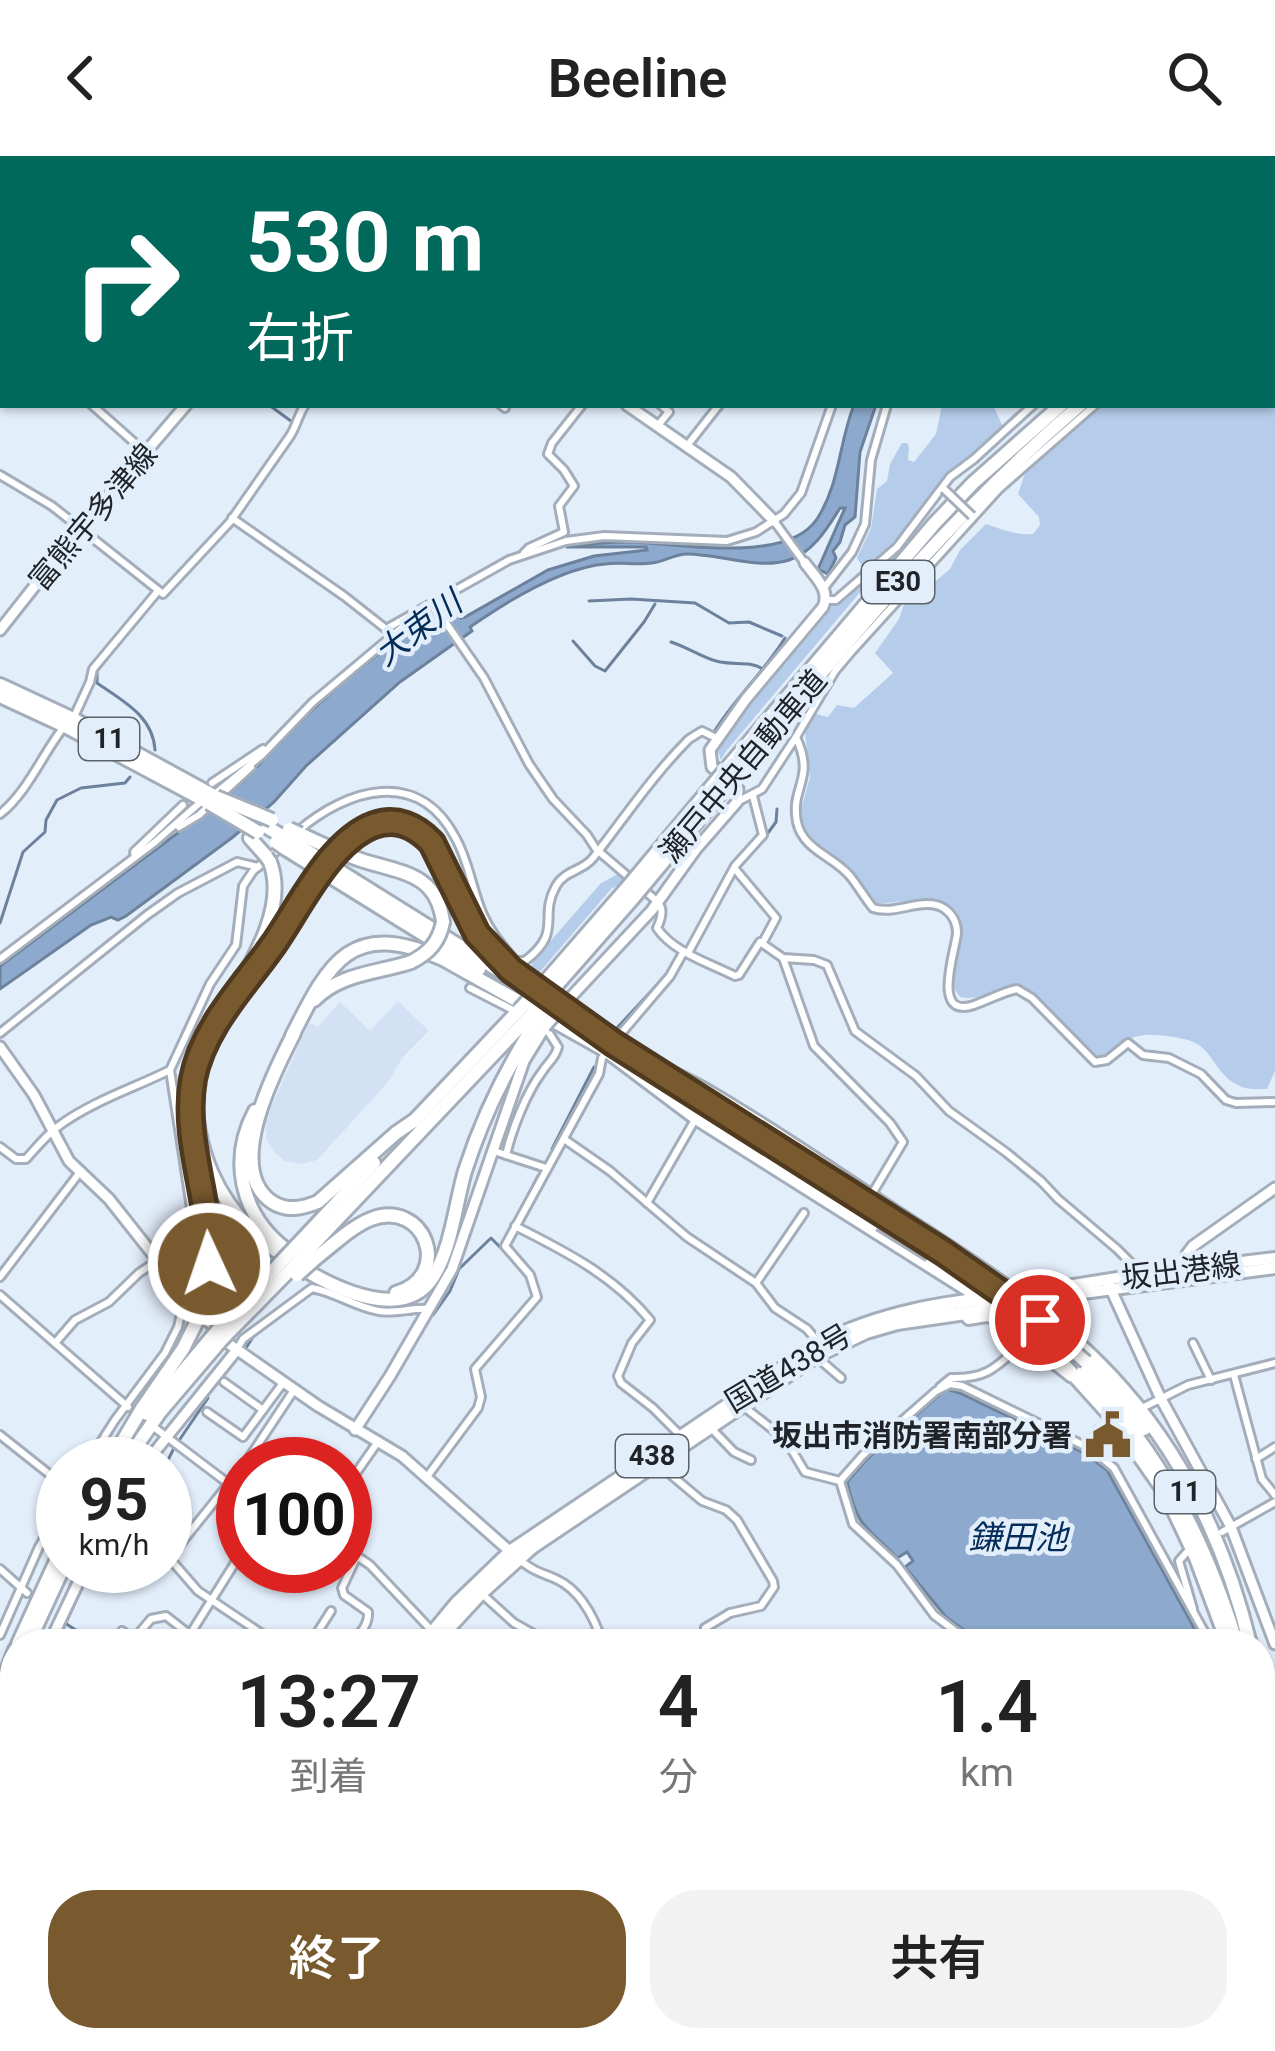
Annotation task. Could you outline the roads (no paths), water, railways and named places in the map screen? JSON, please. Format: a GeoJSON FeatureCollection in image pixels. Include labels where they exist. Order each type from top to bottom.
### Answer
{"type":"FeatureCollection","features":[{"type":"Feature","properties":{"kind":"highway","name":"瀬戸中央自動車道"},"geometry":{"type":"LineString","coordinates":[[557,990],[630,893],[922,537],[973,483],[1058,408]]}},
{"type":"Feature","properties":{"kind":"highway","name":"瀬戸中央自動車道"},"geometry":{"type":"LineString","coordinates":[[731,772],[943,533],[1076,408]]}},
{"type":"Feature","properties":{"kind":"highway","name":"11"},"geometry":{"type":"LineString","coordinates":[[0,685],[208,798]]}},
{"type":"Feature","properties":{"kind":"highway","name":"11"},"geometry":{"type":"LineString","coordinates":[[0,696],[69,722],[140,765],[208,798]]}},
{"type":"Feature","properties":{"kind":"highway"},"geometry":{"type":"LineString","coordinates":[[208,798],[261,829],[420,880],[436,896],[443,922],[431,949],[412,962],[329,987],[312,1003],[292,1036]]}},
{"type":"Feature","properties":{"kind":"highway"},"geometry":{"type":"LineString","coordinates":[[208,798],[261,829]]}},
{"type":"Feature","properties":{"kind":"highway"},"geometry":{"type":"LineString","coordinates":[[226,1006],[347,843],[382,823],[405,824],[420,831],[437,850],[469,920],[488,948],[610,1047]]}},
{"type":"Feature","properties":{"kind":"highway"},"geometry":{"type":"LineString","coordinates":[[125,1437],[183,1349],[206,1291],[209,1236],[193,1133],[194,1079],[272,912],[276,884],[264,862],[261,829]]}},
{"type":"Feature","properties":{"kind":"highway","name":"11"},"geometry":{"type":"LineString","coordinates":[[288,839],[883,1219],[1026,1319],[1127,1423],[1170,1484],[1204,1551],[1227,1629]]}},
{"type":"Feature","properties":{"kind":"highway","name":"瀬戸中央自動車道"},"geometry":{"type":"LineString","coordinates":[[413,1128],[532,1020],[630,893]]}},
{"type":"Feature","properties":{"kind":"highway"},"geometry":{"type":"LineString","coordinates":[[307,1252],[387,1216],[414,1225],[428,1249],[427,1263],[404,1291],[360,1288],[320,1271],[276,1241],[246,1192],[243,1136],[316,987],[332,966],[357,950],[391,943],[416,947],[610,1047]]}},
{"type":"Feature","properties":{"kind":"highway"},"geometry":{"type":"LineString","coordinates":[[194,1079],[207,1166],[238,1218],[278,1253],[318,1277],[370,1298],[404,1299],[423,1289],[437,1270],[481,1128],[532,1020],[557,990]]}},
{"type":"Feature","properties":{"kind":"highway","name":"11"},"geometry":{"type":"LineString","coordinates":[[610,1047],[695,1118],[998,1309]]}},
{"type":"Feature","properties":{"kind":"highway","name":"11"},"geometry":{"type":"LineString","coordinates":[[610,1047],[711,1094],[1030,1304]]}},
{"type":"Feature","properties":{"kind":"highway"},"geometry":{"type":"LineString","coordinates":[[263,1094],[254,1132],[255,1176],[270,1200],[290,1208],[325,1198],[396,1133],[413,1128]]}},
{"type":"Feature","properties":{"kind":"highway"},"geometry":{"type":"LineString","coordinates":[[131,1437],[175,1378],[307,1252],[413,1128]]}},
{"type":"Feature","properties":{"kind":"highway"},"geometry":{"type":"LineString","coordinates":[[226,1328],[248,1313],[289,1269]]}},
{"type":"Feature","properties":{"kind":"highway"},"geometry":{"type":"LineString","coordinates":[[956,1306],[960,1285]]}},
{"type":"Feature","properties":{"kind":"highway","name":"国道438号"},"geometry":{"type":"LineString","coordinates":[[441,1629],[457,1604],[514,1555],[818,1350],[875,1318],[1017,1294]]}},
{"type":"Feature","properties":{"kind":"highway"},"geometry":{"type":"LineString","coordinates":[[1030,1304],[1089,1354],[1138,1410]]}},
{"type":"Feature","properties":{"kind":"highway","name":"国道438号"},"geometry":{"type":"LineString","coordinates":[[956,1306],[998,1309],[1030,1304]]}},
{"type":"Feature","properties":{"kind":"highway"},"geometry":{"type":"LineString","coordinates":[[998,1309],[1059,1359],[1118,1420],[1177,1513],[1226,1629]]}},
{"type":"Feature","properties":{"kind":"highway"},"geometry":{"type":"LineString","coordinates":[[143,1437],[214,1341]]}},
{"type":"Feature","properties":{"kind":"highway","name":"11"},"geometry":{"type":"LineString","coordinates":[[1081,1372],[1136,1418],[1178,1479],[1214,1549],[1243,1629]]}},
{"type":"Feature","properties":{"kind":"highway","name":"国道438号"},"geometry":{"type":"LineString","coordinates":[[683,1440],[710,1427],[739,1402]]}},
{"type":"Feature","properties":{"kind":"highway","name":"11"},"geometry":{"type":"LineString","coordinates":[[1138,1410],[1207,1516],[1230,1572],[1244,1629]]}},
{"type":"Feature","properties":{"kind":"highway","name":"国道438号"},"geometry":{"type":"LineString","coordinates":[[444,1629],[514,1555],[592,1514],[654,1460]]}},
{"type":"Feature","properties":{"kind":"highway"},"geometry":{"type":"LineString","coordinates":[[24,1629],[41,1593]]}},
{"type":"Feature","properties":{"kind":"highway"},"geometry":{"type":"LineString","coordinates":[[35,1629],[52,1593]]}},
{"type":"Feature","properties":{"kind":"main road","name":"坂出港線"},"geometry":{"type":"LineString","coordinates":[[1017,1294],[1151,1285],[1275,1258]]}},
{"type":"Feature","properties":{"kind":"main road","name":"坂出港線"},"geometry":{"type":"LineString","coordinates":[[1030,1304],[1142,1274],[1275,1268]]}},
{"type":"Feature","properties":{"kind":"main road"},"geometry":{"type":"LineString","coordinates":[[1052,1299],[1046,1310],[1052,1322]]}},
{"type":"Feature","properties":{"kind":"street"},"geometry":{"type":"LineString","coordinates":[[95,408],[146,453]]}},
{"type":"Feature","properties":{"kind":"street","name":"富熊宇多津線"},"geometry":{"type":"LineString","coordinates":[[0,630],[184,408]]}},
{"type":"Feature","properties":{"kind":"street"},"geometry":{"type":"LineString","coordinates":[[0,475],[52,506],[163,594],[232,518],[290,436],[303,408]]}},
{"type":"Feature","properties":{"kind":"street"},"geometry":{"type":"LineString","coordinates":[[524,554],[564,532],[560,506],[573,482],[548,454],[580,408]]}},
{"type":"Feature","properties":{"kind":"street"},"geometry":{"type":"LineString","coordinates":[[631,408],[730,477],[776,523],[825,594],[836,600],[887,557],[950,477],[1030,408]]}},
{"type":"Feature","properties":{"kind":"street"},"geometry":{"type":"LineString","coordinates":[[656,428],[672,408]]}},
{"type":"Feature","properties":{"kind":"street"},"geometry":{"type":"LineString","coordinates":[[686,447],[717,408]]}},
{"type":"Feature","properties":{"kind":"street"},"geometry":{"type":"LineString","coordinates":[[232,518],[386,629],[524,554],[588,537],[727,541],[776,523],[801,493],[831,408]]}},
{"type":"Feature","properties":{"kind":"street"},"geometry":{"type":"LineString","coordinates":[[737,802],[738,789],[712,767],[710,750],[852,552],[865,524],[871,460],[886,408]]}},
{"type":"Feature","properties":{"kind":"street"},"geometry":{"type":"LineString","coordinates":[[557,990],[640,924],[737,802],[762,789],[835,671],[972,517],[1092,408]]}},
{"type":"Feature","properties":{"kind":"street"},"geometry":{"type":"LineString","coordinates":[[944,488],[972,517]]}},
{"type":"Feature","properties":{"kind":"street"},"geometry":{"type":"LineString","coordinates":[[0,814],[69,722],[93,669],[158,591]]}},
{"type":"Feature","properties":{"kind":"street"},"geometry":{"type":"LineString","coordinates":[[0,605],[13,615]]}},
{"type":"Feature","properties":{"kind":"street"},"geometry":{"type":"LineString","coordinates":[[434,605],[484,678],[529,764],[560,808],[598,851],[657,901],[663,915],[657,928],[661,934],[735,976],[776,918],[735,869]]}},
{"type":"Feature","properties":{"kind":"street"},"geometry":{"type":"LineString","coordinates":[[0,959],[155,842],[420,612]]}},
{"type":"Feature","properties":{"kind":"street"},"geometry":{"type":"LineString","coordinates":[[106,1437],[173,1339],[185,1295],[192,1265],[192,1215],[170,1070],[210,984],[236,945],[243,886],[305,826],[346,800],[371,791],[406,795],[432,809],[448,825],[465,858],[488,926],[518,962],[529,959],[548,936],[556,885],[566,874],[588,864],[689,739],[705,731],[717,739]]}},
{"type":"Feature","properties":{"kind":"street"},"geometry":{"type":"LineString","coordinates":[[796,737],[806,764],[796,800],[798,827],[805,839],[849,875],[872,908],[928,904],[951,913],[958,930],[947,984],[958,1005],[973,1006],[1017,989],[1033,998],[1095,1062],[1107,1060],[1128,1043],[1143,1055],[1169,1058],[1202,1074],[1226,1100],[1275,1102]]}},
{"type":"Feature","properties":{"kind":"street"},"geometry":{"type":"LineString","coordinates":[[155,842],[199,815],[271,744]]}},
{"type":"Feature","properties":{"kind":"street"},"geometry":{"type":"LineString","coordinates":[[208,798],[262,755]]}},
{"type":"Feature","properties":{"kind":"street"},"geometry":{"type":"LineString","coordinates":[[426,1478],[478,1408],[482,1397],[475,1369],[537,1297],[530,1275],[505,1246],[599,1074],[602,1058],[670,976],[735,869],[763,835],[753,796]]}},
{"type":"Feature","properties":{"kind":"street"},"geometry":{"type":"LineString","coordinates":[[135,857],[134,852],[183,805]]}},
{"type":"Feature","properties":{"kind":"street"},"geometry":{"type":"LineString","coordinates":[[0,1033],[178,893],[237,862],[264,862]]}},
{"type":"Feature","properties":{"kind":"street"},"geometry":{"type":"LineString","coordinates":[[763,942],[783,958],[814,1046],[903,1142],[870,1196]]}},
{"type":"Feature","properties":{"kind":"street"},"geometry":{"type":"LineString","coordinates":[[783,958],[827,965],[856,1031],[916,1076],[949,1112],[1041,1181],[1151,1285]]}},
{"type":"Feature","properties":{"kind":"street"},"geometry":{"type":"LineString","coordinates":[[470,988],[532,1020],[558,1048],[540,1074],[506,1155]]}},
{"type":"Feature","properties":{"kind":"street"},"geometry":{"type":"LineString","coordinates":[[355,1430],[457,1258],[524,1061],[532,1020]]}},
{"type":"Feature","properties":{"kind":"street"},"geometry":{"type":"LineString","coordinates":[[0,1047],[34,1095],[63,1154],[110,1199],[236,1351],[402,1456],[539,1575],[555,1579],[574,1593],[596,1629]]}},
{"type":"Feature","properties":{"kind":"street"},"geometry":{"type":"LineString","coordinates":[[0,1148],[26,1159],[52,1132],[112,1095],[170,1070]]}},
{"type":"Feature","properties":{"kind":"street"},"geometry":{"type":"LineString","coordinates":[[647,1203],[695,1118]]}},
{"type":"Feature","properties":{"kind":"street"},"geometry":{"type":"LineString","coordinates":[[564,1139],[687,1237],[756,1283],[775,1308],[807,1329],[841,1378]]}},
{"type":"Feature","properties":{"kind":"street"},"geometry":{"type":"LineString","coordinates":[[494,1151],[546,1168]]}},
{"type":"Feature","properties":{"kind":"street"},"geometry":{"type":"LineString","coordinates":[[0,1277],[80,1172]]}},
{"type":"Feature","properties":{"kind":"street"},"geometry":{"type":"LineString","coordinates":[[1182,1275],[1193,1246],[1275,1188]]}},
{"type":"Feature","properties":{"kind":"street"},"geometry":{"type":"LineString","coordinates":[[756,1283],[804,1213]]}},
{"type":"Feature","properties":{"kind":"street"},"geometry":{"type":"LineString","coordinates":[[515,1226],[584,1261],[637,1303],[650,1320],[632,1343],[618,1376],[683,1440]]}},
{"type":"Feature","properties":{"kind":"street"},"geometry":{"type":"LineString","coordinates":[[55,1343],[75,1320],[109,1302],[157,1261]]}},
{"type":"Feature","properties":{"kind":"street"},"geometry":{"type":"LineString","coordinates":[[1109,1285],[1272,1618]]}},
{"type":"Feature","properties":{"kind":"street"},"geometry":{"type":"LineString","coordinates":[[155,1428],[165,1437],[243,1339],[312,1288],[376,1311],[430,1309]]}},
{"type":"Feature","properties":{"kind":"street"},"geometry":{"type":"LineString","coordinates":[[0,1295],[128,1407]]}},
{"type":"Feature","properties":{"kind":"street"},"geometry":{"type":"LineString","coordinates":[[956,1306],[965,1321],[998,1321],[1081,1372]]}},
{"type":"Feature","properties":{"kind":"street"},"geometry":{"type":"LineString","coordinates":[[940,1389],[951,1378],[984,1376],[1028,1338]]}},
{"type":"Feature","properties":{"kind":"street"},"geometry":{"type":"LineString","coordinates":[[1193,1343],[1211,1380]]}},
{"type":"Feature","properties":{"kind":"street"},"geometry":{"type":"LineString","coordinates":[[1138,1410],[1160,1397],[1275,1363]]}},
{"type":"Feature","properties":{"kind":"street"},"geometry":{"type":"LineString","coordinates":[[1227,1529],[1275,1498],[1262,1479],[1234,1375]]}},
{"type":"Feature","properties":{"kind":"street"},"geometry":{"type":"LineString","coordinates":[[224,1382],[263,1410]]}},
{"type":"Feature","properties":{"kind":"street"},"geometry":{"type":"LineString","coordinates":[[207,1412],[222,1418],[243,1437],[283,1383]]}},
{"type":"Feature","properties":{"kind":"street"},"geometry":{"type":"LineString","coordinates":[[840,1481],[940,1389],[950,1384],[962,1386],[1091,1448],[1114,1468],[1203,1629]]}},
{"type":"Feature","properties":{"kind":"street"},"geometry":{"type":"LineString","coordinates":[[263,1437],[294,1390]]}},
{"type":"Feature","properties":{"kind":"street"},"geometry":{"type":"LineString","coordinates":[[739,1402],[786,1440],[805,1472],[840,1481]]}},
{"type":"Feature","properties":{"kind":"street"},"geometry":{"type":"LineString","coordinates":[[1096,1431],[1118,1420]]}},
{"type":"Feature","properties":{"kind":"street"},"geometry":{"type":"LineString","coordinates":[[710,1427],[734,1452],[751,1460]]}},
{"type":"Feature","properties":{"kind":"street"},"geometry":{"type":"LineString","coordinates":[[0,1435],[36,1464]]}},
{"type":"Feature","properties":{"kind":"street"},"geometry":{"type":"LineString","coordinates":[[372,1450],[377,1443]]}},
{"type":"Feature","properties":{"kind":"street"},"geometry":{"type":"LineString","coordinates":[[1256,1459],[1275,1447]]}},
{"type":"Feature","properties":{"kind":"street"},"geometry":{"type":"LineString","coordinates":[[654,1460],[702,1501],[737,1520],[773,1581],[761,1606],[730,1613],[705,1629]]}},
{"type":"Feature","properties":{"kind":"street"},"geometry":{"type":"LineString","coordinates":[[840,1481],[853,1524],[897,1565],[934,1615],[952,1629]]}},
{"type":"Feature","properties":{"kind":"street"},"geometry":{"type":"LineString","coordinates":[[192,1526],[216,1498]]}},
{"type":"Feature","properties":{"kind":"street"},"geometry":{"type":"LineString","coordinates":[[1186,1552],[1179,1561],[1195,1607],[1192,1610]]}},
{"type":"Feature","properties":{"kind":"street"},"geometry":{"type":"LineString","coordinates":[[3,1629],[36,1556]]}},
{"type":"Feature","properties":{"kind":"street"},"geometry":{"type":"LineString","coordinates":[[372,1567],[427,1629]]}},
{"type":"Feature","properties":{"kind":"street"},"geometry":{"type":"LineString","coordinates":[[0,1569],[24,1590]]}},
{"type":"Feature","properties":{"kind":"street"},"geometry":{"type":"LineString","coordinates":[[192,1584],[254,1629]]}},
{"type":"Feature","properties":{"kind":"street"},"geometry":{"type":"LineString","coordinates":[[55,1629],[72,1593]]}},
{"type":"Feature","properties":{"kind":"street"},"geometry":{"type":"LineString","coordinates":[[192,1629],[217,1593]]}},
{"type":"Feature","properties":{"kind":"street"},"geometry":{"type":"LineString","coordinates":[[344,1593],[368,1612],[363,1629]]}},
{"type":"Feature","properties":{"kind":"street"},"geometry":{"type":"LineString","coordinates":[[481,1593],[525,1629]]}},
{"type":"Feature","properties":{"kind":"street"},"geometry":{"type":"LineString","coordinates":[[49,1610],[60,1618]]}},
{"type":"Feature","properties":{"kind":"street"},"geometry":{"type":"LineString","coordinates":[[320,1629],[331,1611]]}},
{"type":"Feature","properties":{"kind":"street"},"geometry":{"type":"LineString","coordinates":[[144,1629],[151,1619],[166,1616],[183,1629]]}},
{"type":"Feature","properties":{"kind":"water","name":"大束川"},"geometry":{"type":"Polygon","coordinates":[[[853,408],[875,408],[860,452],[855,517],[845,525],[828,574],[818,569],[845,508],[840,508],[813,545],[789,560],[764,563],[682,554],[652,563],[588,567],[534,588],[470,627],[472,631],[400,682],[233,837],[126,916],[91,925],[0,989],[0,966],[242,782],[310,712],[430,613],[447,604],[465,617],[548,570],[594,556],[647,550],[566,547],[630,542],[757,547],[802,533],[825,506],[853,408]]]}},
{"type":"Feature","properties":{"kind":"water","name":"鎌田池"},"geometry":{"type":"Polygon","coordinates":[[[946,1389],[1084,1453],[1107,1470],[1195,1629],[962,1629],[946,1617],[905,1567],[913,1561],[907,1552],[897,1558],[864,1526],[847,1482],[946,1389]]]}},
{"type":"Feature","properties":{"kind":"waterway"},"geometry":{"type":"LineString","coordinates":[[273,408],[295,424]]}},
{"type":"Feature","properties":{"kind":"waterway"},"geometry":{"type":"LineString","coordinates":[[167,584],[207,542]]}},
{"type":"Feature","properties":{"kind":"waterway"},"geometry":{"type":"LineString","coordinates":[[153,601],[97,671],[97,683],[143,719],[155,750]]}},
{"type":"Feature","properties":{"kind":"waterway"},"geometry":{"type":"LineString","coordinates":[[589,601],[695,603],[729,623],[749,622],[782,636]]}},
{"type":"Feature","properties":{"kind":"waterway"},"geometry":{"type":"LineString","coordinates":[[573,641],[605,671],[655,604]]}},
{"type":"Feature","properties":{"kind":"waterway"},"geometry":{"type":"LineString","coordinates":[[714,732],[785,638]]}},
{"type":"Feature","properties":{"kind":"waterway"},"geometry":{"type":"LineString","coordinates":[[671,642],[716,661],[763,669]]}},
{"type":"Feature","properties":{"kind":"waterway"},"geometry":{"type":"LineString","coordinates":[[716,749],[722,768]]}},
{"type":"Feature","properties":{"kind":"waterway"},"geometry":{"type":"LineString","coordinates":[[0,923],[23,852],[45,832],[57,800],[81,788],[125,783],[130,777]]}},
{"type":"Feature","properties":{"kind":"waterway"},"geometry":{"type":"LineString","coordinates":[[765,837],[776,822],[777,809]]}},
{"type":"Feature","properties":{"kind":"waterway"},"geometry":{"type":"LineString","coordinates":[[738,866],[763,897]]}},
{"type":"Feature","properties":{"kind":"waterway"},"geometry":{"type":"LineString","coordinates":[[616,1029],[667,974]]}},
{"type":"Feature","properties":{"kind":"waterway"},"geometry":{"type":"LineString","coordinates":[[552,1149],[594,1067]]}},
{"type":"Feature","properties":{"kind":"waterway"},"geometry":{"type":"LineString","coordinates":[[433,1315],[459,1269],[491,1238],[501,1248],[538,1176]]}},
{"type":"Feature","properties":{"kind":"waterway"},"geometry":{"type":"LineString","coordinates":[[310,1293],[373,1313],[412,1314]]}},
{"type":"Feature","properties":{"kind":"waterway"},"geometry":{"type":"LineString","coordinates":[[246,1348],[253,1337],[298,1302]]}},
{"type":"Feature","properties":{"kind":"waterway"},"geometry":{"type":"LineString","coordinates":[[181,1437],[208,1398]]}},
{"type":"Feature","properties":{"kind":"waterway"},"geometry":{"type":"LineString","coordinates":[[63,1629],[80,1593]]}},
{"type":"Feature","properties":{"kind":"waterway"},"geometry":{"type":"LineString","coordinates":[[65,1623],[74,1629]]}},
{"type":"Feature","properties":{"kind":"place","name":"坂出市消防署南部分署"},"geometry":{"type":"Point","coordinates":[1108,1435]}}]}
